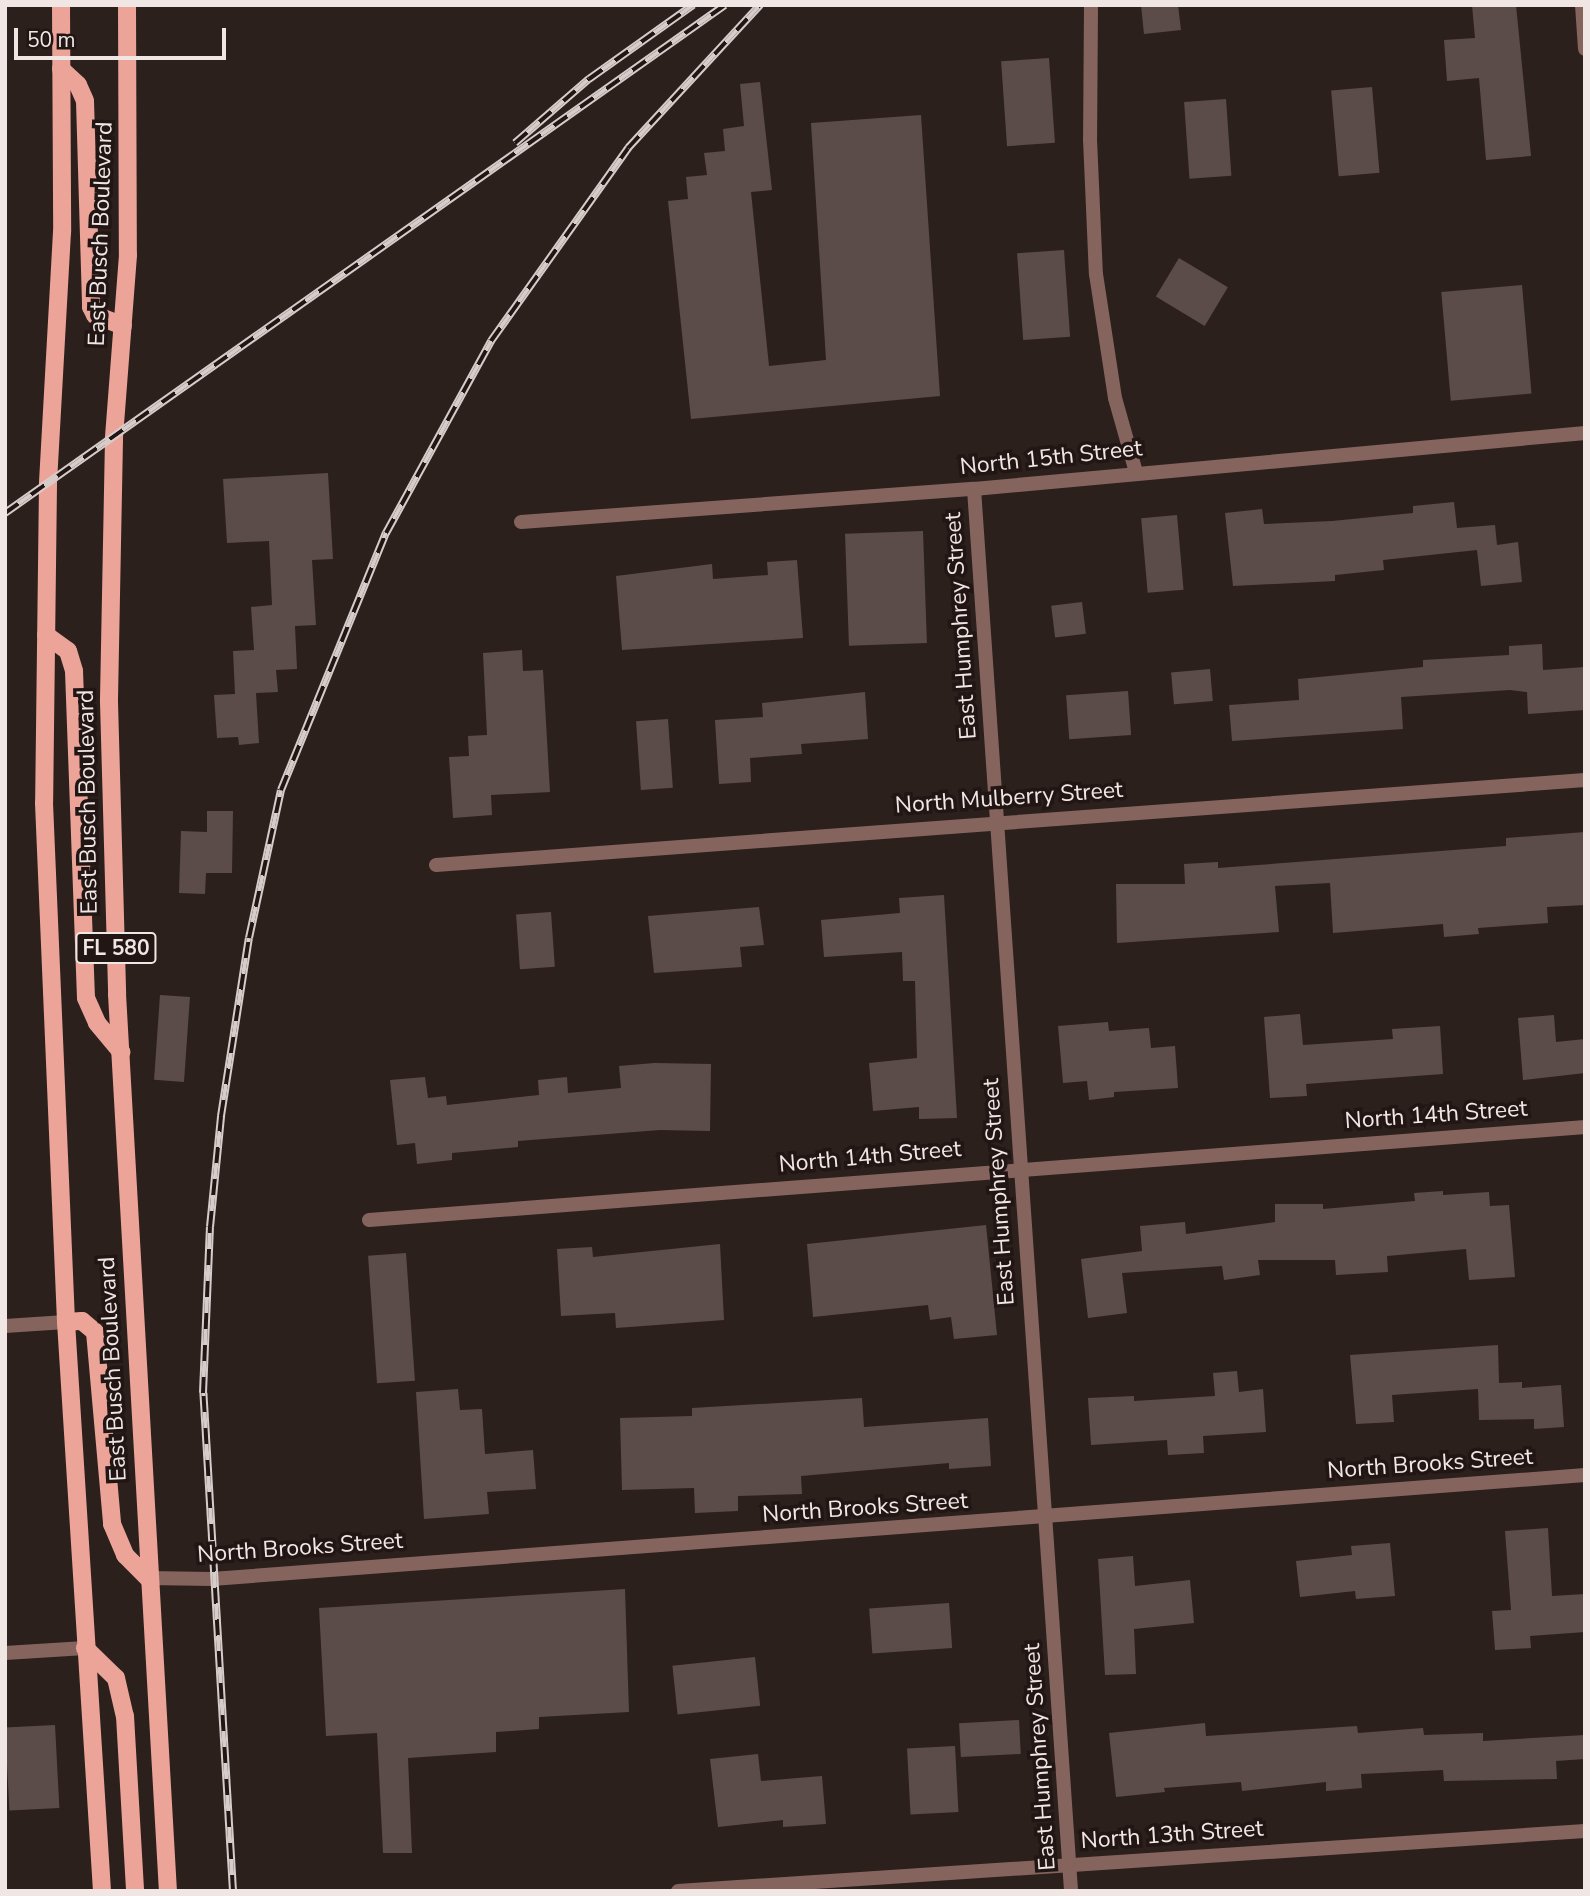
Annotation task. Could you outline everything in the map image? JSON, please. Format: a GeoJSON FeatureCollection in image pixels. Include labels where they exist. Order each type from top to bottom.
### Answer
{"type":"FeatureCollection","features":[{"type":"Feature","properties":{"kind":"main road","name":"East Busch Boulevard"},"geometry":{"type":"LineString","coordinates":[[61,5],[62,232],[48,484],[44,803],[66,1322],[102,1891]]}},
{"type":"Feature","properties":{"kind":"main road","name":"East Busch Boulevard"},"geometry":{"type":"LineString","coordinates":[[127,5],[128,255],[109,635],[121,1052],[167,1891]]}},
{"type":"Feature","properties":{"kind":"main road"},"geometry":{"type":"LineString","coordinates":[[61,69],[78,85],[85,101],[91,307],[95,315],[123,326]]}},
{"type":"Feature","properties":{"kind":"main road"},"geometry":{"type":"LineString","coordinates":[[46,635],[68,651],[75,683],[86,998],[97,1023],[121,1052]]}},
{"type":"Feature","properties":{"kind":"main road"},"geometry":{"type":"LineString","coordinates":[[66,1322],[82,1321],[95,1332],[110,1514],[121,1549],[148,1578]]}},
{"type":"Feature","properties":{"kind":"main road"},"geometry":{"type":"LineString","coordinates":[[85,1648],[116,1678],[125,1716],[135,1891]]}},
{"type":"Feature","properties":{"kind":"street"},"geometry":{"type":"LineString","coordinates":[[1091,5],[1090,139],[1096,274],[1115,398],[1136,472]]}},
{"type":"Feature","properties":{"kind":"street"},"geometry":{"type":"LineString","coordinates":[[1582,5],[1585,49]]}},
{"type":"Feature","properties":{"kind":"street","name":"North 15th Street"},"geometry":{"type":"LineString","coordinates":[[521,522],[974,489],[1136,472],[1585,433]]}},
{"type":"Feature","properties":{"kind":"street","name":"East Humphrey Street"},"geometry":{"type":"LineString","coordinates":[[974,489],[1071,1891]]}},
{"type":"Feature","properties":{"kind":"street","name":"North Mulberry Street"},"geometry":{"type":"LineString","coordinates":[[436,865],[997,821],[1585,780]]}},
{"type":"Feature","properties":{"kind":"street","name":"North 14th Street"},"geometry":{"type":"LineString","coordinates":[[369,1220],[1020,1168],[1585,1127]]}},
{"type":"Feature","properties":{"kind":"street"},"geometry":{"type":"LineString","coordinates":[[5,1326],[66,1322]]}},
{"type":"Feature","properties":{"kind":"street","name":"North Brooks Street"},"geometry":{"type":"LineString","coordinates":[[148,1578],[212,1579],[1585,1475]]}},
{"type":"Feature","properties":{"kind":"street"},"geometry":{"type":"LineString","coordinates":[[5,1653],[85,1648]]}},
{"type":"Feature","properties":{"kind":"street","name":"North 13th Street"},"geometry":{"type":"LineString","coordinates":[[678,1891],[1585,1831]]}},
{"type":"Feature","properties":{"kind":"building"},"geometry":{"type":"Polygon","coordinates":[[[1141,5],[1178,5],[1181,30],[1144,34],[1141,5]]]}},
{"type":"Feature","properties":{"kind":"building"},"geometry":{"type":"Polygon","coordinates":[[[1472,5],[1516,5],[1531,156],[1486,160],[1479,78],[1447,81],[1444,40],[1475,38],[1472,5]]]}},
{"type":"Feature","properties":{"kind":"building"},"geometry":{"type":"Polygon","coordinates":[[[1049,58],[1055,143],[1007,146],[1001,61],[1049,58]]]}},
{"type":"Feature","properties":{"kind":"building"},"geometry":{"type":"Polygon","coordinates":[[[760,82],[772,190],[751,192],[769,366],[826,360],[811,123],[921,115],[940,396],[691,419],[668,201],[688,199],[686,177],[707,175],[704,153],[725,151],[723,129],[744,126],[740,84],[760,82]]]}},
{"type":"Feature","properties":{"kind":"building"},"geometry":{"type":"Polygon","coordinates":[[[1372,87],[1379,173],[1339,176],[1331,91],[1372,87]]]}},
{"type":"Feature","properties":{"kind":"building"},"geometry":{"type":"Polygon","coordinates":[[[1226,99],[1231,176],[1189,179],[1184,102],[1226,99]]]}},
{"type":"Feature","properties":{"kind":"building"},"geometry":{"type":"Polygon","coordinates":[[[1064,250],[1070,337],[1023,340],[1017,253],[1064,250]]]}},
{"type":"Feature","properties":{"kind":"building"},"geometry":{"type":"Polygon","coordinates":[[[1179,258],[1228,287],[1205,326],[1156,297],[1179,258]]]}},
{"type":"Feature","properties":{"kind":"building"},"geometry":{"type":"Polygon","coordinates":[[[1522,285],[1531,394],[1451,401],[1441,292],[1522,285]]]}},
{"type":"Feature","properties":{"kind":"building"},"geometry":{"type":"Polygon","coordinates":[[[328,473],[333,559],[312,560],[316,625],[295,626],[297,669],[276,670],[278,692],[256,693],[259,743],[239,745],[238,737],[217,738],[214,695],[235,694],[233,651],[254,650],[251,607],[272,605],[269,541],[227,543],[223,479],[328,473]]]}},
{"type":"Feature","properties":{"kind":"building"},"geometry":{"type":"Polygon","coordinates":[[[1454,502],[1457,528],[1495,525],[1497,545],[1518,542],[1522,582],[1481,586],[1477,550],[1383,560],[1384,570],[1335,575],[1335,581],[1233,586],[1225,513],[1262,509],[1264,524],[1332,521],[1413,513],[1413,506],[1454,502]]]}},
{"type":"Feature","properties":{"kind":"building"},"geometry":{"type":"Polygon","coordinates":[[[1177,515],[1184,590],[1148,593],[1141,518],[1177,515]]]}},
{"type":"Feature","properties":{"kind":"building"},"geometry":{"type":"Polygon","coordinates":[[[923,531],[927,643],[849,646],[845,534],[923,531]]]}},
{"type":"Feature","properties":{"kind":"building"},"geometry":{"type":"Polygon","coordinates":[[[797,560],[803,638],[622,650],[616,576],[712,564],[713,579],[768,575],[767,562],[797,560]]]}},
{"type":"Feature","properties":{"kind":"building"},"geometry":{"type":"Polygon","coordinates":[[[1082,602],[1086,634],[1055,638],[1051,606],[1082,602]]]}},
{"type":"Feature","properties":{"kind":"building"},"geometry":{"type":"Polygon","coordinates":[[[1542,644],[1543,670],[1585,667],[1585,710],[1528,714],[1527,692],[1510,690],[1401,697],[1403,729],[1232,741],[1229,705],[1299,700],[1298,679],[1423,667],[1423,660],[1509,655],[1509,646],[1542,644]]]}},
{"type":"Feature","properties":{"kind":"building"},"geometry":{"type":"Polygon","coordinates":[[[522,650],[523,671],[543,670],[550,792],[491,795],[492,815],[453,818],[449,757],[469,756],[468,736],[487,735],[483,653],[522,650]]]}},
{"type":"Feature","properties":{"kind":"building"},"geometry":{"type":"Polygon","coordinates":[[[1210,669],[1213,701],[1174,704],[1171,672],[1210,669]]]}},
{"type":"Feature","properties":{"kind":"building"},"geometry":{"type":"Polygon","coordinates":[[[1128,691],[1131,735],[1069,739],[1066,695],[1128,691]]]}},
{"type":"Feature","properties":{"kind":"building"},"geometry":{"type":"Polygon","coordinates":[[[865,692],[868,739],[801,744],[802,754],[750,758],[751,782],[719,784],[715,720],[763,717],[762,703],[865,692]]]}},
{"type":"Feature","properties":{"kind":"building"},"geometry":{"type":"Polygon","coordinates":[[[668,719],[673,788],[641,790],[636,721],[668,719]]]}},
{"type":"Feature","properties":{"kind":"building"},"geometry":{"type":"Polygon","coordinates":[[[207,811],[233,811],[232,873],[206,873],[205,894],[179,893],[181,831],[207,832],[207,811]]]}},
{"type":"Feature","properties":{"kind":"building"},"geometry":{"type":"Polygon","coordinates":[[[1585,832],[1585,905],[1547,907],[1548,923],[1478,928],[1479,934],[1444,937],[1443,924],[1333,933],[1330,883],[1275,886],[1279,932],[1117,943],[1116,884],[1185,884],[1184,864],[1218,862],[1218,868],[1506,846],[1506,838],[1585,832]]]}},
{"type":"Feature","properties":{"kind":"building"},"geometry":{"type":"Polygon","coordinates":[[[944,895],[957,1118],[919,1119],[919,1107],[873,1111],[869,1063],[917,1058],[915,981],[903,981],[902,952],[824,957],[821,920],[900,913],[899,898],[944,895]]]}},
{"type":"Feature","properties":{"kind":"building"},"geometry":{"type":"Polygon","coordinates":[[[759,907],[764,945],[740,947],[742,967],[654,973],[648,916],[759,907]]]}},
{"type":"Feature","properties":{"kind":"building"},"geometry":{"type":"Polygon","coordinates":[[[551,912],[555,967],[520,969],[516,914],[551,912]]]}},
{"type":"Feature","properties":{"kind":"building"},"geometry":{"type":"Polygon","coordinates":[[[160,995],[190,997],[184,1082],[154,1080],[160,995]]]}},
{"type":"Feature","properties":{"kind":"building"},"geometry":{"type":"Polygon","coordinates":[[[1300,1014],[1303,1045],[1393,1039],[1392,1029],[1440,1026],[1443,1074],[1306,1084],[1307,1096],[1270,1098],[1264,1017],[1300,1014]]]}},
{"type":"Feature","properties":{"kind":"building"},"geometry":{"type":"Polygon","coordinates":[[[1554,1015],[1556,1042],[1585,1039],[1585,1073],[1523,1080],[1518,1018],[1554,1015]]]}},
{"type":"Feature","properties":{"kind":"building"},"geometry":{"type":"Polygon","coordinates":[[[1108,1022],[1109,1031],[1149,1028],[1151,1048],[1175,1046],[1178,1088],[1114,1092],[1114,1097],[1089,1100],[1087,1081],[1063,1083],[1058,1026],[1108,1022]]]}},
{"type":"Feature","properties":{"kind":"building"},"geometry":{"type":"Polygon","coordinates":[[[654,1063],[711,1064],[710,1131],[660,1130],[518,1141],[518,1147],[452,1153],[452,1160],[417,1164],[415,1143],[397,1145],[390,1080],[425,1077],[428,1098],[446,1096],[447,1105],[539,1095],[538,1080],[567,1077],[568,1093],[621,1088],[619,1066],[654,1063]]]}},
{"type":"Feature","properties":{"kind":"building"},"geometry":{"type":"Polygon","coordinates":[[[1443,1191],[1443,1195],[1489,1192],[1490,1206],[1509,1205],[1515,1277],[1469,1280],[1466,1249],[1387,1256],[1388,1272],[1336,1275],[1335,1260],[1258,1260],[1260,1275],[1224,1280],[1222,1266],[1122,1273],[1127,1313],[1088,1318],[1081,1259],[1142,1251],[1140,1226],[1185,1222],[1186,1234],[1275,1222],[1275,1204],[1323,1204],[1323,1209],[1415,1201],[1414,1193],[1443,1191]]]}},
{"type":"Feature","properties":{"kind":"building"},"geometry":{"type":"Polygon","coordinates":[[[986,1225],[997,1335],[954,1339],[951,1317],[930,1320],[928,1305],[813,1317],[807,1244],[986,1225]]]}},
{"type":"Feature","properties":{"kind":"building"},"geometry":{"type":"Polygon","coordinates":[[[720,1244],[724,1320],[616,1328],[615,1313],[561,1316],[557,1249],[592,1247],[593,1257],[720,1244]]]}},
{"type":"Feature","properties":{"kind":"building"},"geometry":{"type":"Polygon","coordinates":[[[406,1253],[415,1381],[377,1383],[368,1256],[406,1253]]]}},
{"type":"Feature","properties":{"kind":"building"},"geometry":{"type":"Polygon","coordinates":[[[1498,1345],[1499,1383],[1522,1382],[1522,1388],[1561,1385],[1564,1427],[1534,1429],[1534,1419],[1479,1420],[1478,1389],[1392,1395],[1394,1422],[1356,1424],[1350,1355],[1498,1345]]]}},
{"type":"Feature","properties":{"kind":"building"},"geometry":{"type":"Polygon","coordinates":[[[1237,1371],[1239,1392],[1263,1389],[1266,1432],[1203,1436],[1204,1453],[1168,1455],[1167,1440],[1091,1445],[1088,1398],[1134,1396],[1134,1401],[1215,1396],[1213,1373],[1237,1371]]]}},
{"type":"Feature","properties":{"kind":"building"},"geometry":{"type":"Polygon","coordinates":[[[458,1389],[460,1410],[482,1409],[485,1454],[533,1450],[536,1489],[487,1492],[489,1514],[424,1519],[416,1392],[458,1389]]]}},
{"type":"Feature","properties":{"kind":"building"},"geometry":{"type":"Polygon","coordinates":[[[862,1398],[864,1427],[988,1418],[991,1466],[949,1469],[949,1463],[801,1476],[802,1494],[738,1496],[738,1511],[695,1513],[694,1488],[622,1490],[620,1418],[692,1416],[692,1408],[862,1398]]]}},
{"type":"Feature","properties":{"kind":"building"},"geometry":{"type":"Polygon","coordinates":[[[1548,1528],[1552,1596],[1585,1594],[1585,1632],[1530,1636],[1531,1648],[1495,1650],[1492,1611],[1511,1610],[1505,1531],[1548,1528]]]}},
{"type":"Feature","properties":{"kind":"building"},"geometry":{"type":"Polygon","coordinates":[[[1390,1543],[1395,1596],[1356,1599],[1355,1591],[1300,1597],[1296,1561],[1352,1555],[1351,1546],[1390,1543]]]}},
{"type":"Feature","properties":{"kind":"building"},"geometry":{"type":"Polygon","coordinates":[[[1133,1556],[1135,1586],[1190,1580],[1194,1623],[1134,1629],[1136,1674],[1105,1675],[1098,1559],[1133,1556]]]}},
{"type":"Feature","properties":{"kind":"building"},"geometry":{"type":"Polygon","coordinates":[[[625,1589],[629,1712],[539,1717],[539,1729],[496,1732],[496,1752],[408,1758],[412,1853],[383,1853],[377,1733],[326,1736],[319,1608],[625,1589]]]}},
{"type":"Feature","properties":{"kind":"building"},"geometry":{"type":"Polygon","coordinates":[[[949,1603],[952,1648],[872,1653],[869,1609],[949,1603]]]}},
{"type":"Feature","properties":{"kind":"building"},"geometry":{"type":"Polygon","coordinates":[[[755,1657],[760,1706],[678,1714],[672,1666],[755,1657]]]}},
{"type":"Feature","properties":{"kind":"building"},"geometry":{"type":"Polygon","coordinates":[[[1019,1720],[1021,1754],[961,1757],[959,1723],[1019,1720]]]}},
{"type":"Feature","properties":{"kind":"building"},"geometry":{"type":"Polygon","coordinates":[[[1205,1723],[1206,1736],[1357,1726],[1358,1733],[1423,1728],[1424,1735],[1483,1733],[1483,1741],[1585,1735],[1585,1759],[1556,1761],[1557,1779],[1444,1781],[1443,1770],[1361,1774],[1362,1788],[1326,1791],[1326,1782],[1242,1791],[1241,1782],[1164,1788],[1165,1792],[1116,1797],[1109,1733],[1205,1723]]]}},
{"type":"Feature","properties":{"kind":"building"},"geometry":{"type":"Polygon","coordinates":[[[55,1725],[59,1808],[9,1811],[5,1728],[55,1725]]]}},
{"type":"Feature","properties":{"kind":"building"},"geometry":{"type":"Polygon","coordinates":[[[955,1746],[958,1812],[911,1814],[907,1749],[955,1746]]]}},
{"type":"Feature","properties":{"kind":"building"},"geometry":{"type":"Polygon","coordinates":[[[758,1754],[761,1781],[822,1776],[826,1824],[783,1827],[783,1820],[718,1827],[710,1759],[758,1754]]]}},
{"type":"Feature","properties":{"kind":"railway"},"geometry":{"type":"LineString","coordinates":[[515,143],[589,79],[693,5]]}},
{"type":"Feature","properties":{"kind":"railway"},"geometry":{"type":"LineString","coordinates":[[5,513],[725,5]]}},
{"type":"Feature","properties":{"kind":"railway"},"geometry":{"type":"LineString","coordinates":[[233,1891],[203,1393],[210,1227],[221,1116],[249,938],[281,790],[386,533],[491,341],[628,148],[760,5]]}}]}
